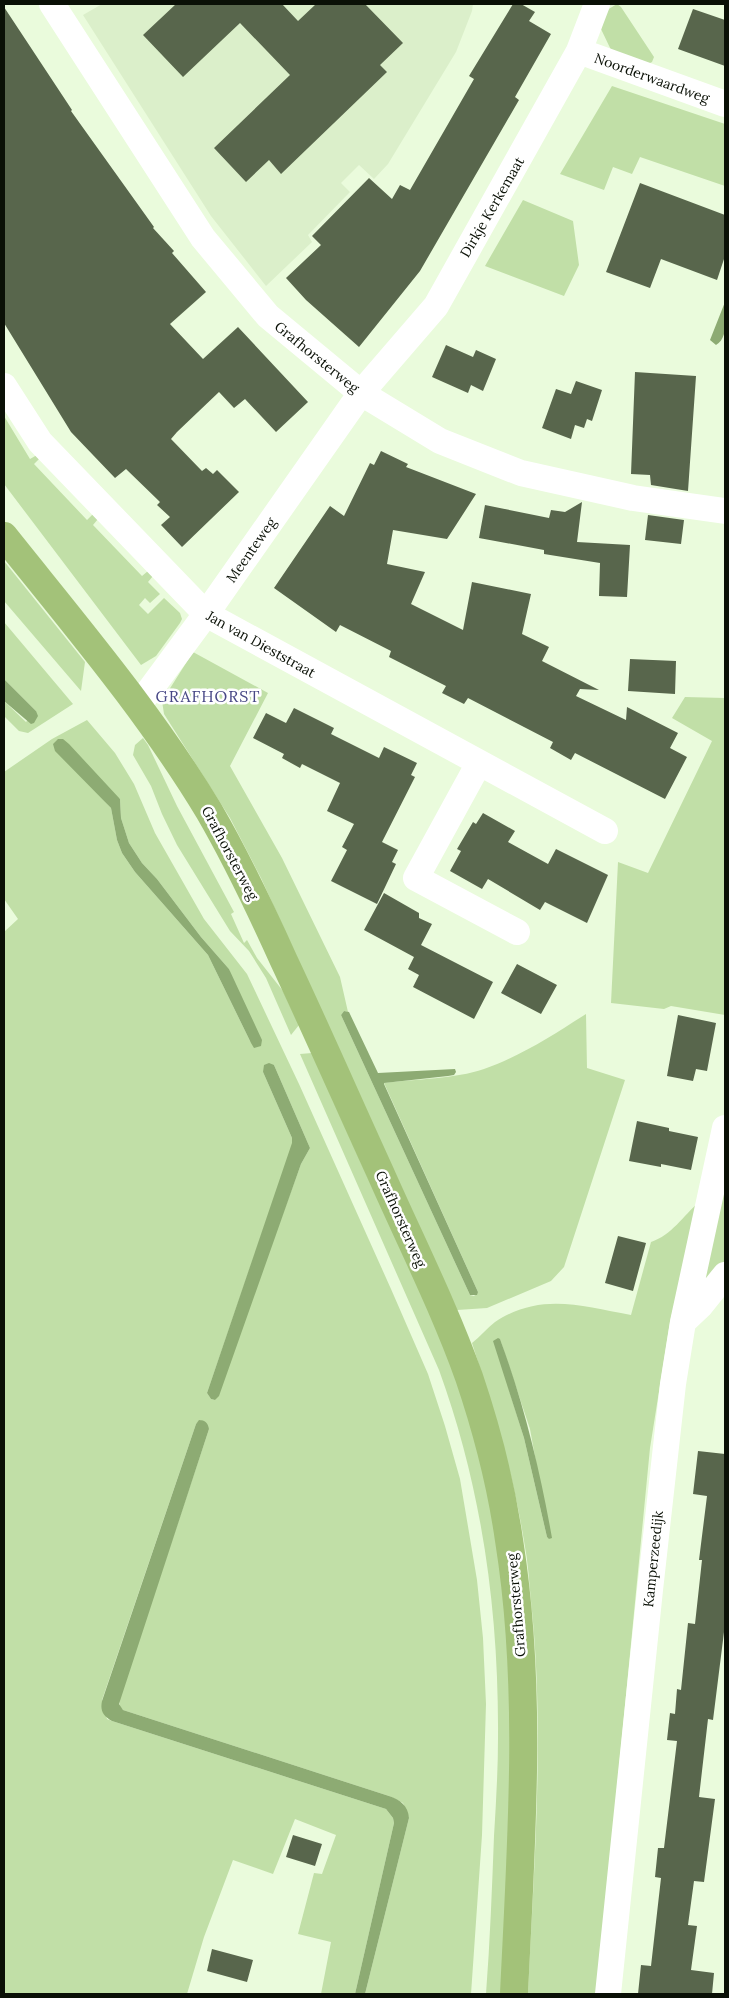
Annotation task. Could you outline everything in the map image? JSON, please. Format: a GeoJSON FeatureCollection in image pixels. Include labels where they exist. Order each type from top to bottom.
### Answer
{"type":"FeatureCollection","features":[{"type":"Feature","properties":{"kind":"main road","name":"Grafhorsterweg"},"geometry":{"type":"LineString","coordinates":[[4,536],[138,706],[208,810],[258,905],[439,1302],[470,1379],[496,1470],[509,1539],[520,1643],[523,1698],[522,1817],[514,1994]]}},
{"type":"Feature","properties":{"kind":"street","name":"Grafhorsterweg"},"geometry":{"type":"LineString","coordinates":[[52,4],[203,238],[268,316],[361,393],[440,441],[521,473],[633,498],[725,512]]}},
{"type":"Feature","properties":{"kind":"street","name":"Dirkje Kerkemaat"},"geometry":{"type":"LineString","coordinates":[[361,393],[436,306],[579,51],[597,4]]}},
{"type":"Feature","properties":{"kind":"street","name":"Noorderwaardweg"},"geometry":{"type":"LineString","coordinates":[[579,51],[725,104]]}},
{"type":"Feature","properties":{"kind":"street","name":"Jan van Dieststraat"},"geometry":{"type":"LineString","coordinates":[[4,386],[40,442],[206,614],[605,831]]}},
{"type":"Feature","properties":{"kind":"street","name":"Meenteweg"},"geometry":{"type":"LineString","coordinates":[[138,706],[206,614],[361,393]]}},
{"type":"Feature","properties":{"kind":"street"},"geometry":{"type":"LineString","coordinates":[[479,763],[416,878],[517,932]]}},
{"type":"Feature","properties":{"kind":"street","name":"Kamperzeedijk"},"geometry":{"type":"LineString","coordinates":[[608,1994],[664,1453],[683,1322],[725,1128]]}},
{"type":"Feature","properties":{"kind":"street"},"geometry":{"type":"LineString","coordinates":[[683,1322],[701,1305],[725,1275]]}},
{"type":"Feature","properties":{"kind":"shaded area"},"geometry":{"type":"Polygon","coordinates":[[[102,4],[473,4],[456,52],[388,164],[374,179],[359,165],[341,183],[350,192],[308,235],[312,242],[266,286],[211,216],[83,15],[102,4]]]}},
{"type":"Feature","properties":{"kind":"shaded area"},"geometry":{"type":"Polygon","coordinates":[[[617,4],[621,7],[654,57],[652,62],[648,64],[612,52],[601,29],[607,10],[617,4]]]}},
{"type":"Feature","properties":{"kind":"shaded area"},"geometry":{"type":"Polygon","coordinates":[[[612,86],[725,124],[725,186],[640,157],[632,174],[613,167],[604,190],[560,174],[612,86]]]}},
{"type":"Feature","properties":{"kind":"shaded area"},"geometry":{"type":"Polygon","coordinates":[[[523,200],[573,221],[579,265],[564,296],[485,266],[523,200]]]}},
{"type":"Feature","properties":{"kind":"shaded area"},"geometry":{"type":"Polygon","coordinates":[[[725,302],[725,332],[720,342],[716,345],[710,340],[725,302]]]}},
{"type":"Feature","properties":{"kind":"shaded area"},"geometry":{"type":"Polygon","coordinates":[[[4,416],[30,459],[37,455],[40,458],[34,464],[87,520],[93,514],[98,519],[93,525],[142,576],[148,571],[153,576],[148,582],[160,594],[150,603],[145,598],[139,605],[148,614],[164,598],[180,613],[182,619],[180,623],[156,656],[141,665],[4,484],[4,416]]]}},
{"type":"Feature","properties":{"kind":"shaded area"},"geometry":{"type":"Polygon","coordinates":[[[4,561],[85,662],[81,691],[4,601],[4,561]]]}},
{"type":"Feature","properties":{"kind":"shaded area"},"geometry":{"type":"Polygon","coordinates":[[[4,622],[73,704],[28,733],[19,731],[4,716],[4,701],[26,722],[36,711],[4,679],[4,622]]]}},
{"type":"Feature","properties":{"kind":"shaded area"},"geometry":{"type":"Polygon","coordinates":[[[193,652],[268,693],[230,766],[282,858],[340,977],[348,1012],[344,1011],[341,1015],[470,1295],[474,1296],[478,1292],[384,1083],[448,1077],[484,1069],[524,1051],[586,1014],[587,1068],[625,1080],[564,1267],[551,1281],[487,1308],[457,1310],[261,878],[230,818],[164,714],[162,701],[193,652]]]}},
{"type":"Feature","properties":{"kind":"shaded area"},"geometry":{"type":"Polygon","coordinates":[[[4,679],[36,711],[38,716],[34,723],[31,724],[4,701],[4,679]]]}},
{"type":"Feature","properties":{"kind":"shaded area"},"geometry":{"type":"Polygon","coordinates":[[[685,697],[725,698],[725,1015],[671,1006],[664,1009],[611,1003],[618,862],[648,873],[712,741],[672,718],[685,697]]]}},
{"type":"Feature","properties":{"kind":"shaded area"},"geometry":{"type":"Polygon","coordinates":[[[87,720],[115,753],[134,784],[155,833],[204,919],[247,974],[299,1084],[428,1374],[460,1479],[477,1580],[483,1638],[486,1704],[482,1835],[471,1994],[365,1994],[409,1818],[403,1803],[389,1796],[123,1710],[120,1707],[119,1700],[209,1429],[200,1420],[196,1424],[102,1700],[107,1719],[386,1809],[393,1818],[394,1823],[355,1994],[321,1994],[331,1942],[298,1934],[314,1873],[322,1874],[336,1835],[295,1819],[273,1874],[233,1860],[204,1937],[187,1994],[4,1994],[4,932],[18,919],[4,899],[4,772],[52,739],[87,720]],[[85,779],[111,808],[117,840],[122,853],[135,872],[208,955],[251,1043],[229,969],[142,863],[129,843],[121,818],[120,799],[85,779]],[[274,1065],[263,1072],[293,1143],[207,1393],[211,1399],[215,1400],[301,1164],[310,1148],[274,1065]]]}},
{"type":"Feature","properties":{"kind":"shaded area"},"geometry":{"type":"Polygon","coordinates":[[[143,738],[234,912],[231,914],[244,943],[247,940],[257,958],[283,991],[299,1025],[291,1035],[266,978],[249,951],[230,931],[177,845],[151,786],[133,755],[135,745],[143,738]]]}},
{"type":"Feature","properties":{"kind":"shaded area"},"geometry":{"type":"Polygon","coordinates":[[[58,739],[63,739],[69,744],[120,799],[121,818],[129,843],[142,863],[229,969],[262,1040],[261,1046],[254,1048],[251,1043],[208,955],[135,872],[122,853],[117,840],[111,808],[55,751],[53,744],[58,739]]]}},
{"type":"Feature","properties":{"kind":"shaded area"},"geometry":{"type":"Polygon","coordinates":[[[344,1011],[349,1012],[378,1073],[455,1069],[454,1075],[384,1084],[478,1292],[477,1295],[470,1295],[341,1015],[344,1011]]]}},
{"type":"Feature","properties":{"kind":"shaded area"},"geometry":{"type":"Polygon","coordinates":[[[312,1053],[443,1344],[469,1419],[488,1495],[499,1557],[506,1619],[509,1681],[509,1806],[502,1994],[486,1994],[497,1774],[498,1691],[491,1597],[477,1505],[467,1460],[439,1370],[300,1054],[312,1053]]]}},
{"type":"Feature","properties":{"kind":"shaded area"},"geometry":{"type":"Polygon","coordinates":[[[269,1063],[274,1065],[310,1148],[301,1164],[219,1396],[215,1400],[211,1399],[207,1393],[292,1143],[292,1138],[263,1072],[264,1065],[269,1063]]]}},
{"type":"Feature","properties":{"kind":"shaded area"},"geometry":{"type":"Polygon","coordinates":[[[725,1179],[725,1260],[706,1289],[701,1289],[725,1179]]]}},
{"type":"Feature","properties":{"kind":"shaded area"},"geometry":{"type":"Polygon","coordinates":[[[699,1202],[670,1322],[650,1448],[597,1994],[528,1994],[538,1748],[535,1650],[531,1601],[525,1548],[514,1491],[495,1416],[472,1343],[495,1322],[512,1313],[545,1304],[578,1305],[631,1315],[651,1242],[671,1230],[699,1202]],[[500,1339],[509,1390],[524,1438],[547,1537],[550,1539],[530,1429],[500,1339]]]}},
{"type":"Feature","properties":{"kind":"shaded area"},"geometry":{"type":"Polygon","coordinates":[[[498,1338],[509,1363],[530,1437],[552,1538],[549,1539],[524,1438],[493,1341],[498,1338]]]}},
{"type":"Feature","properties":{"kind":"shaded area"},"geometry":{"type":"Polygon","coordinates":[[[199,1420],[206,1422],[209,1429],[119,1704],[123,1710],[389,1796],[400,1801],[405,1806],[409,1818],[365,1994],[355,1994],[394,1823],[393,1818],[386,1809],[112,1721],[104,1715],[101,1708],[196,1424],[199,1420]]]}},
{"type":"Feature","properties":{"kind":"building"},"geometry":{"type":"Polygon","coordinates":[[[176,4],[282,4],[298,21],[316,4],[365,4],[403,43],[380,65],[387,72],[281,174],[269,160],[246,182],[214,148],[290,75],[240,23],[183,77],[143,35],[176,4]]]}},
{"type":"Feature","properties":{"kind":"building"},"geometry":{"type":"Polygon","coordinates":[[[513,4],[521,4],[535,12],[529,21],[551,34],[515,97],[519,100],[420,271],[359,347],[306,300],[286,278],[321,245],[312,236],[369,178],[392,199],[400,185],[410,190],[474,79],[469,76],[513,4]]]}},
{"type":"Feature","properties":{"kind":"building"},"geometry":{"type":"Polygon","coordinates":[[[4,7],[71,111],[153,228],[174,251],[172,253],[206,292],[170,324],[203,359],[238,327],[308,402],[276,432],[245,399],[234,408],[219,392],[177,432],[171,439],[202,471],[206,468],[213,474],[217,470],[239,492],[182,547],[161,525],[170,517],[157,505],[160,502],[126,469],[115,478],[71,432],[4,323],[4,7]]]}},
{"type":"Feature","properties":{"kind":"building"},"geometry":{"type":"Polygon","coordinates":[[[693,9],[725,20],[725,66],[678,49],[693,9]]]}},
{"type":"Feature","properties":{"kind":"building"},"geometry":{"type":"Polygon","coordinates":[[[640,183],[725,215],[725,256],[717,280],[661,259],[650,288],[606,272],[640,183]]]}},
{"type":"Feature","properties":{"kind":"building"},"geometry":{"type":"Polygon","coordinates":[[[446,345],[473,357],[476,350],[496,359],[483,391],[471,385],[468,393],[432,377],[446,345]]]}},
{"type":"Feature","properties":{"kind":"building"},"geometry":{"type":"Polygon","coordinates":[[[635,372],[696,376],[688,491],[651,485],[650,475],[631,474],[635,372]]]}},
{"type":"Feature","properties":{"kind":"building"},"geometry":{"type":"Polygon","coordinates":[[[576,381],[602,390],[592,421],[587,419],[584,428],[575,425],[571,439],[542,428],[556,389],[571,394],[576,381]]]}},
{"type":"Feature","properties":{"kind":"building"},"geometry":{"type":"Polygon","coordinates":[[[381,451],[408,464],[406,467],[476,494],[447,539],[393,530],[387,564],[425,572],[411,604],[463,630],[472,582],[531,594],[522,634],[549,647],[542,661],[599,690],[580,689],[576,696],[626,720],[627,707],[678,733],[670,748],[687,757],[665,799],[575,753],[571,760],[550,748],[553,742],[468,698],[464,704],[442,693],[446,686],[389,657],[391,651],[340,625],[336,632],[274,588],[330,506],[344,516],[370,463],[374,465],[381,451]]]}},
{"type":"Feature","properties":{"kind":"building"},"geometry":{"type":"Polygon","coordinates":[[[582,502],[577,542],[630,545],[627,597],[599,596],[600,563],[544,554],[544,550],[479,538],[485,505],[549,518],[551,510],[565,512],[582,502]]]}},
{"type":"Feature","properties":{"kind":"building"},"geometry":{"type":"Polygon","coordinates":[[[648,515],[684,520],[681,544],[645,540],[648,515]]]}},
{"type":"Feature","properties":{"kind":"building"},"geometry":{"type":"Polygon","coordinates":[[[630,659],[676,661],[675,694],[628,691],[630,659]]]}},
{"type":"Feature","properties":{"kind":"building"},"geometry":{"type":"Polygon","coordinates":[[[294,708],[334,728],[331,734],[379,758],[384,747],[417,763],[411,775],[415,777],[382,842],[398,850],[392,862],[396,864],[377,904],[331,881],[347,850],[342,847],[354,824],[327,811],[340,783],[302,764],[300,768],[282,758],[284,754],[253,738],[266,713],[286,723],[294,708]]]}},
{"type":"Feature","properties":{"kind":"building"},"geometry":{"type":"Polygon","coordinates":[[[483,813],[515,831],[508,842],[548,864],[556,849],[608,875],[587,923],[545,902],[540,910],[488,879],[482,889],[450,871],[461,851],[457,849],[473,822],[476,824],[483,813]]]}},
{"type":"Feature","properties":{"kind":"building"},"geometry":{"type":"Polygon","coordinates":[[[384,893],[419,913],[419,918],[432,924],[421,945],[493,982],[474,1019],[413,987],[419,975],[408,969],[414,957],[364,930],[384,893]]]}},
{"type":"Feature","properties":{"kind":"building"},"geometry":{"type":"Polygon","coordinates":[[[517,964],[557,985],[541,1014],[501,993],[517,964]]]}},
{"type":"Feature","properties":{"kind":"building"},"geometry":{"type":"Polygon","coordinates":[[[678,1015],[716,1023],[707,1071],[696,1069],[693,1081],[667,1076],[678,1015]]]}},
{"type":"Feature","properties":{"kind":"building"},"geometry":{"type":"Polygon","coordinates":[[[637,1121],[669,1128],[669,1131],[698,1137],[691,1170],[661,1164],[661,1167],[629,1161],[637,1121]]]}},
{"type":"Feature","properties":{"kind":"building"},"geometry":{"type":"Polygon","coordinates":[[[618,1236],[646,1243],[633,1291],[605,1283],[618,1236]]]}},
{"type":"Feature","properties":{"kind":"building"},"geometry":{"type":"Polygon","coordinates":[[[698,1451],[725,1454],[725,1624],[713,1720],[708,1719],[699,1797],[715,1799],[704,1882],[694,1881],[688,1925],[697,1926],[691,1970],[714,1973],[712,1994],[638,1994],[641,1965],[651,1966],[661,1878],[655,1877],[658,1848],[664,1848],[677,1741],[667,1740],[670,1713],[675,1714],[677,1689],[681,1690],[688,1623],[695,1624],[702,1560],[699,1560],[707,1496],[693,1494],[698,1451]]]}},
{"type":"Feature","properties":{"kind":"building"},"geometry":{"type":"Polygon","coordinates":[[[293,1835],[322,1844],[315,1866],[286,1857],[293,1835]]]}},
{"type":"Feature","properties":{"kind":"building"},"geometry":{"type":"Polygon","coordinates":[[[212,1949],[253,1960],[247,1982],[207,1971],[212,1949]]]}},
{"type":"Feature","properties":{"kind":"district","name":"GRAFHORST"},"geometry":{"type":"Point","coordinates":[208,696]}}]}
